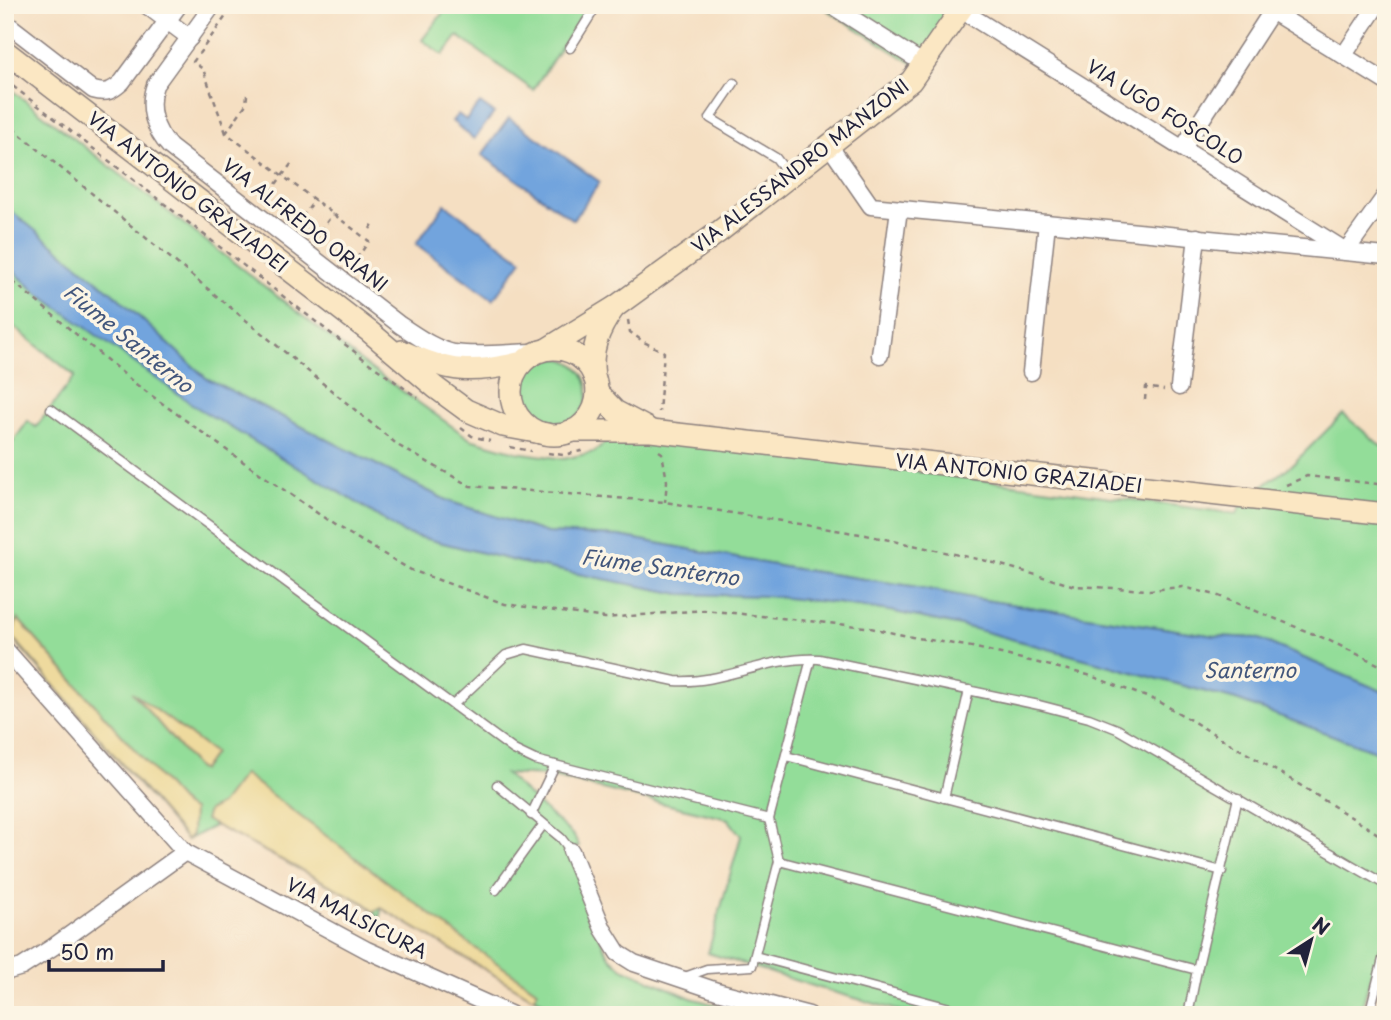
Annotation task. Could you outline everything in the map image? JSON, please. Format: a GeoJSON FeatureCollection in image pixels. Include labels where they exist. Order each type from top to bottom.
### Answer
{"type":"FeatureCollection","features":[{"type":"Feature","properties":{"kind":"street"},"geometry":{"type":"LineString","coordinates":[[146,5],[190,37]]}},
{"type":"Feature","properties":{"kind":"street"},"geometry":{"type":"LineString","coordinates":[[5,22],[93,90],[104,93],[113,90],[122,82],[179,5]]}},
{"type":"Feature","properties":{"kind":"street","name":"VIA ALFREDO ORIANI"},"geometry":{"type":"LineString","coordinates":[[213,5],[155,85],[151,96],[159,136],[400,325],[431,345],[463,354],[536,354]]}},
{"type":"Feature","properties":{"kind":"street"},"geometry":{"type":"LineString","coordinates":[[831,5],[924,64]]}},
{"type":"Feature","properties":{"kind":"street"},"geometry":{"type":"LineString","coordinates":[[1343,55],[1377,5]]}},
{"type":"Feature","properties":{"kind":"street","name":"VIA ALESSANDRO MANZONI"},"geometry":{"type":"LineString","coordinates":[[536,354],[615,307],[720,231],[911,80],[963,8]]}},
{"type":"Feature","properties":{"kind":"street","name":"VIA UGO FOSCOLO"},"geometry":{"type":"LineString","coordinates":[[963,8],[1346,251]]}},
{"type":"Feature","properties":{"kind":"street"},"geometry":{"type":"LineString","coordinates":[[1183,148],[1267,8],[1386,82]]}},
{"type":"Feature","properties":{"kind":"street","name":"VIA ANTONIO GRAZIADEI"},"geometry":{"type":"LineString","coordinates":[[5,51],[370,332],[466,410],[503,426],[547,434]]}},
{"type":"Feature","properties":{"kind":"street"},"geometry":{"type":"LineString","coordinates":[[831,142],[835,154],[871,206],[1386,256]]}},
{"type":"Feature","properties":{"kind":"street"},"geometry":{"type":"LineString","coordinates":[[1346,251],[1386,195]]}},
{"type":"Feature","properties":{"kind":"street"},"geometry":{"type":"LineString","coordinates":[[880,355],[899,209]]}},
{"type":"Feature","properties":{"kind":"street"},"geometry":{"type":"LineString","coordinates":[[1031,372],[1047,223]]}},
{"type":"Feature","properties":{"kind":"street"},"geometry":{"type":"LineString","coordinates":[[1179,387],[1197,237]]}},
{"type":"Feature","properties":{"kind":"street","name":"VIA ALESSANDRO MANZONI"},"geometry":{"type":"LineString","coordinates":[[595,384],[592,360],[594,346],[598,332],[615,307]]}},
{"type":"Feature","properties":{"kind":"street","name":"VIA ANTONIO GRAZIADEI"},"geometry":{"type":"LineString","coordinates":[[370,332],[403,352],[433,364],[460,370],[489,370],[536,354]]}},
{"type":"Feature","properties":{"kind":"street"},"geometry":{"type":"LineString","coordinates":[[559,349],[580,358],[595,384],[589,416],[581,425],[570,431],[547,434],[528,426],[515,410],[511,390],[513,380],[536,354],[559,349]]}},
{"type":"Feature","properties":{"kind":"street","name":"VIA ANTONIO GRAZIADEI"},"geometry":{"type":"LineString","coordinates":[[595,384],[615,411],[653,440]]}},
{"type":"Feature","properties":{"kind":"street","name":"VIA ANTONIO GRAZIADEI"},"geometry":{"type":"LineString","coordinates":[[570,431],[1386,514]]}},
{"type":"Feature","properties":{"kind":"street","name":"VIA MALSICURA"},"geometry":{"type":"LineString","coordinates":[[5,649],[188,847],[367,950],[512,1015]]}},
{"type":"Feature","properties":{"kind":"street"},"geometry":{"type":"LineString","coordinates":[[5,972],[22,967],[53,947],[188,847]]}},
{"type":"Feature","properties":{"kind":"street"},"geometry":{"type":"LineString","coordinates":[[571,850],[603,929],[618,953],[634,963],[717,991],[809,1015]]}},
{"type":"Feature","properties":{"kind":"lane"},"geometry":{"type":"LineString","coordinates":[[570,48],[597,5]]}},
{"type":"Feature","properties":{"kind":"lane"},"geometry":{"type":"LineString","coordinates":[[734,83],[710,118],[776,158],[789,176]]}},
{"type":"Feature","properties":{"kind":"lane"},"geometry":{"type":"LineString","coordinates":[[51,408],[514,750],[535,760],[769,820]]}},
{"type":"Feature","properties":{"kind":"lane"},"geometry":{"type":"LineString","coordinates":[[453,705],[506,654],[526,649],[688,682],[784,660],[811,659],[969,690],[1089,718],[1116,729],[1386,885]]}},
{"type":"Feature","properties":{"kind":"lane"},"geometry":{"type":"LineString","coordinates":[[679,978],[707,969],[752,966],[779,861],[769,820],[811,659]]}},
{"type":"Feature","properties":{"kind":"lane"},"geometry":{"type":"LineString","coordinates":[[944,798],[969,690]]}},
{"type":"Feature","properties":{"kind":"lane"},"geometry":{"type":"LineString","coordinates":[[786,757],[1222,871]]}},
{"type":"Feature","properties":{"kind":"lane"},"geometry":{"type":"LineString","coordinates":[[531,815],[555,765]]}},
{"type":"Feature","properties":{"kind":"lane"},"geometry":{"type":"LineString","coordinates":[[497,785],[561,838],[571,850]]}},
{"type":"Feature","properties":{"kind":"lane"},"geometry":{"type":"LineString","coordinates":[[1188,1015],[1237,798]]}},
{"type":"Feature","properties":{"kind":"lane"},"geometry":{"type":"LineString","coordinates":[[495,890],[543,825]]}},
{"type":"Feature","properties":{"kind":"lane"},"geometry":{"type":"LineString","coordinates":[[779,861],[1197,970]]}},
{"type":"Feature","properties":{"kind":"lane"},"geometry":{"type":"LineString","coordinates":[[1369,1015],[1386,947]]}},
{"type":"Feature","properties":{"kind":"lane"},"geometry":{"type":"LineString","coordinates":[[755,956],[976,1015]]}},
{"type":"Feature","properties":{"kind":"path"},"geometry":{"type":"LineString","coordinates":[[234,5],[194,62],[203,69],[226,133],[369,241],[350,267],[359,273]]}},
{"type":"Feature","properties":{"kind":"path"},"geometry":{"type":"LineString","coordinates":[[226,133],[247,104],[247,94]]}},
{"type":"Feature","properties":{"kind":"path"},"geometry":{"type":"LineString","coordinates":[[5,122],[399,446],[470,486],[666,502],[866,535],[987,561],[1075,586],[1150,590],[1182,587],[1216,595],[1326,639],[1386,668]]}},
{"type":"Feature","properties":{"kind":"path"},"geometry":{"type":"LineString","coordinates":[[263,201],[292,163]]}},
{"type":"Feature","properties":{"kind":"path"},"geometry":{"type":"LineString","coordinates":[[296,225],[315,200]]}},
{"type":"Feature","properties":{"kind":"path"},"geometry":{"type":"LineString","coordinates":[[305,232],[314,239],[333,214]]}},
{"type":"Feature","properties":{"kind":"path"},"geometry":{"type":"LineString","coordinates":[[370,229],[375,221]]}},
{"type":"Feature","properties":{"kind":"path"},"geometry":{"type":"LineString","coordinates":[[5,275],[137,385],[336,526],[411,570],[505,604],[605,618],[704,610],[866,626],[972,647],[1088,675],[1160,702],[1386,839]]}},
{"type":"Feature","properties":{"kind":"path"},"geometry":{"type":"LineString","coordinates":[[1144,400],[1146,387],[1179,392],[1179,387]]}},
{"type":"Feature","properties":{"kind":"path"},"geometry":{"type":"LineString","coordinates":[[653,440],[662,453],[667,481],[666,502]]}},
{"type":"Feature","properties":{"kind":"green space"},"geometry":{"type":"Polygon","coordinates":[[[449,5],[589,5],[533,90],[458,36],[443,55],[422,40],[449,5]]]}},
{"type":"Feature","properties":{"kind":"green space"},"geometry":{"type":"Polygon","coordinates":[[[819,5],[965,5],[923,70],[819,5]]]}},
{"type":"Feature","properties":{"kind":"green space"},"geometry":{"type":"Polygon","coordinates":[[[5,85],[367,366],[470,439],[516,452],[564,459],[594,452],[611,438],[649,435],[1237,514],[1242,501],[1292,465],[1343,414],[1386,450],[1386,693],[1257,638],[1215,636],[972,598],[620,536],[547,533],[448,501],[206,378],[114,294],[5,206],[5,85]]]}},
{"type":"Feature","properties":{"kind":"green space"},"geometry":{"type":"Polygon","coordinates":[[[5,263],[35,291],[403,533],[523,563],[680,594],[767,596],[836,603],[971,628],[1236,700],[1386,755],[1386,974],[1372,971],[1360,1015],[915,1015],[708,953],[741,836],[728,819],[548,776],[505,774],[574,836],[579,846],[571,851],[603,945],[611,958],[622,968],[691,998],[752,1015],[565,1015],[381,908],[380,919],[366,904],[216,825],[187,840],[5,629],[5,442],[10,446],[28,421],[36,427],[75,376],[5,320],[5,263]]]}},
{"type":"Feature","properties":{"kind":"green space"},"geometry":{"type":"Polygon","coordinates":[[[554,358],[567,361],[578,368],[585,379],[588,392],[585,405],[578,416],[567,423],[554,426],[541,423],[530,416],[523,405],[520,392],[523,379],[530,368],[541,361],[554,358]]]}},
{"type":"Feature","properties":{"kind":"sand"},"geometry":{"type":"Polygon","coordinates":[[[18,619],[185,806],[193,810],[192,834],[187,840],[11,635],[18,619]]]}},
{"type":"Feature","properties":{"kind":"sand"},"geometry":{"type":"Polygon","coordinates":[[[132,692],[214,753],[202,770],[198,769],[132,692]]]}},
{"type":"Feature","properties":{"kind":"sand"},"geometry":{"type":"Polygon","coordinates":[[[244,774],[478,950],[538,991],[533,998],[381,908],[373,912],[366,904],[205,820],[208,811],[221,804],[244,774]]]}},
{"type":"Feature","properties":{"kind":"water"},"geometry":{"type":"Polygon","coordinates":[[[480,103],[494,113],[474,139],[452,121],[458,114],[466,120],[480,103]]]}},
{"type":"Feature","properties":{"kind":"water"},"geometry":{"type":"Polygon","coordinates":[[[509,118],[600,182],[573,220],[482,155],[509,118]]]}},
{"type":"Feature","properties":{"kind":"water"},"geometry":{"type":"Polygon","coordinates":[[[445,204],[522,260],[493,300],[416,244],[445,204]]]}},
{"type":"Feature","properties":{"kind":"water","name":"Santerno"},"geometry":{"type":"Polygon","coordinates":[[[5,206],[114,294],[206,378],[448,501],[547,533],[620,536],[972,598],[1215,636],[1257,638],[1386,693],[1386,755],[1236,700],[971,628],[836,603],[767,596],[680,594],[523,563],[403,533],[196,407],[35,291],[5,263],[5,206]]]}},
{"type":"Feature","properties":{"kind":"water label","name":"Fiume Santerno"},"geometry":{"type":"Point","coordinates":[128,339]}},
{"type":"Feature","properties":{"kind":"water label","name":"Fiume Santerno"},"geometry":{"type":"Point","coordinates":[660,568]}}]}
